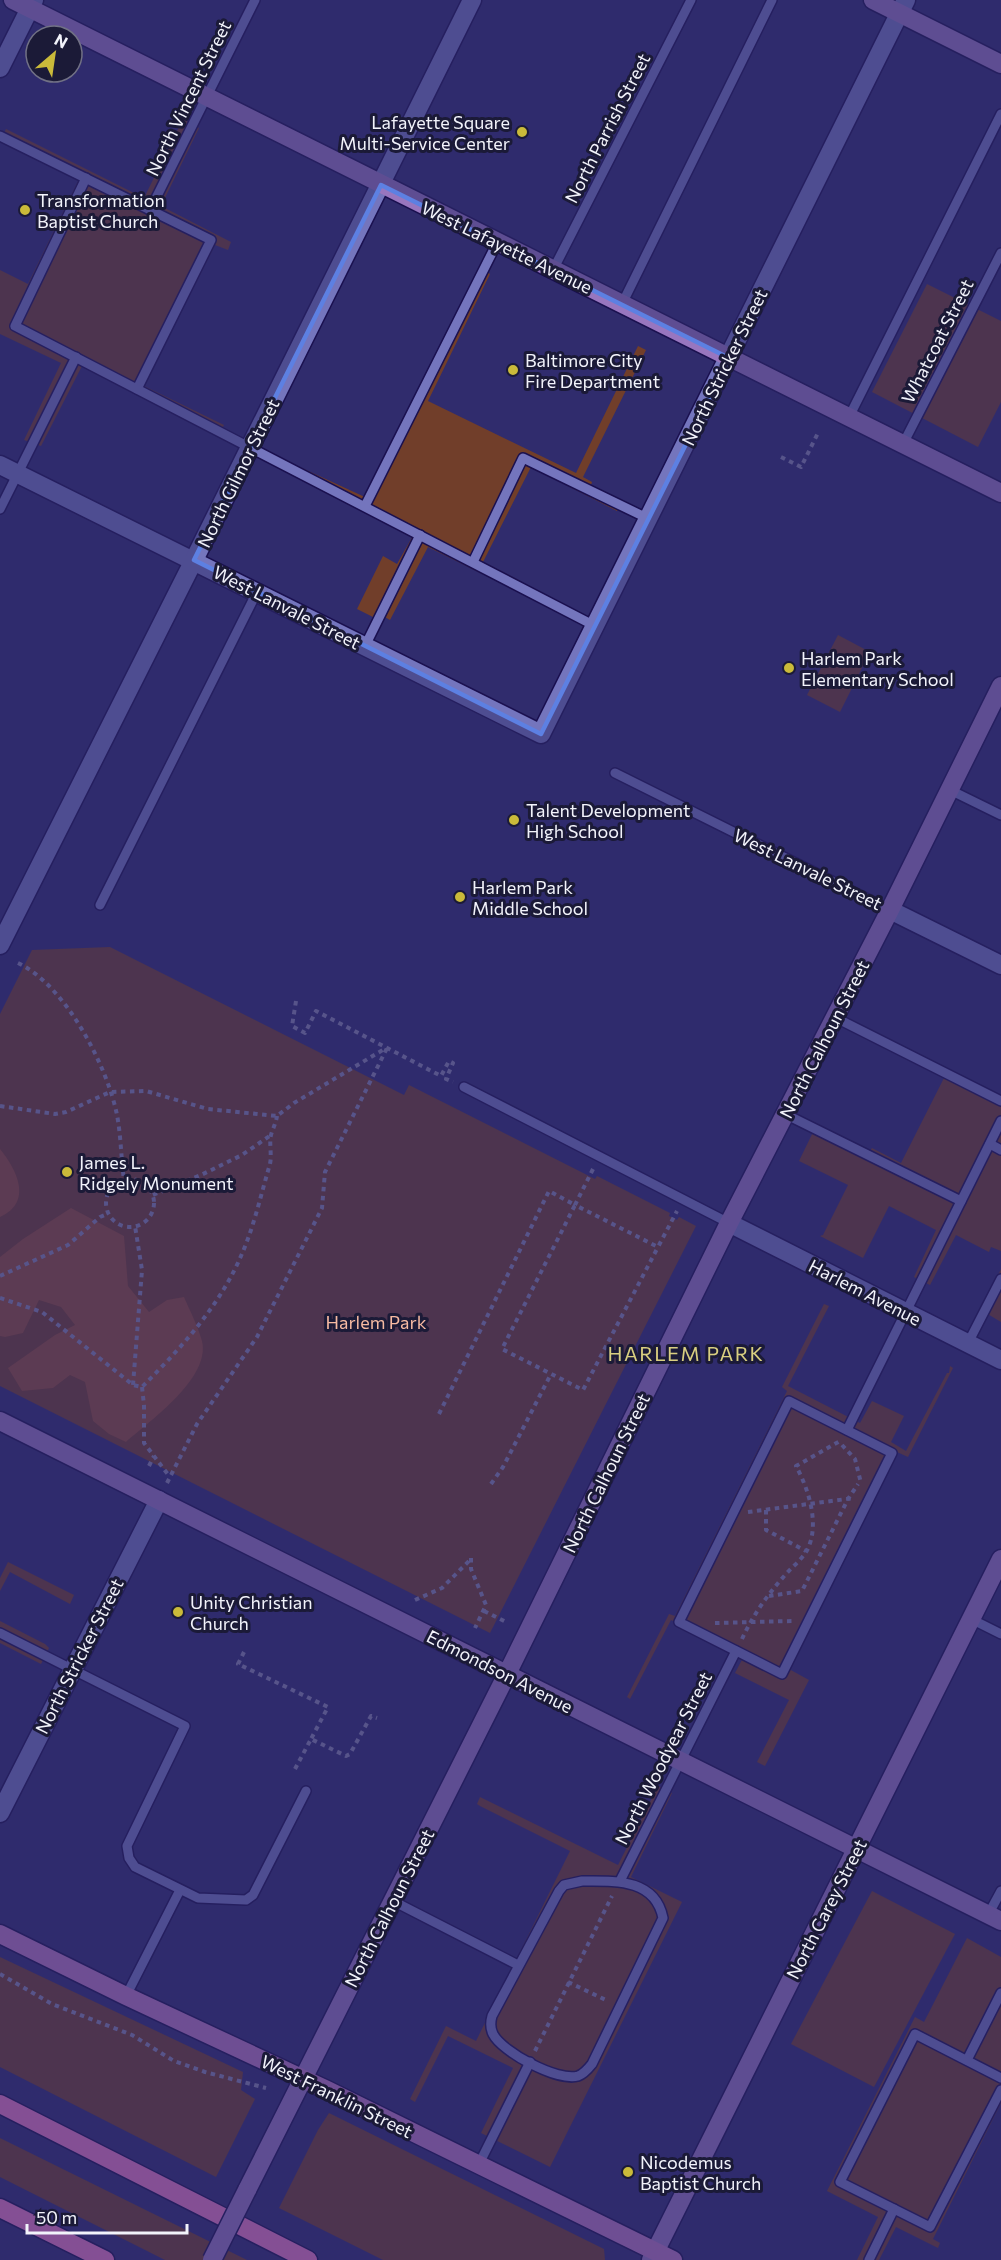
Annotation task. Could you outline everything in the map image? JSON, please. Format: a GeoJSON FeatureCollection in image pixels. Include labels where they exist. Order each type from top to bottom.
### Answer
{"type":"FeatureCollection","features":[{"type":"Feature","properties":{"kind":"highway"},"geometry":{"type":"LineString","coordinates":[[0,2104],[308,2260]]}},
{"type":"Feature","properties":{"kind":"highway"},"geometry":{"type":"LineString","coordinates":[[0,2208],[105,2260]]}},
{"type":"Feature","properties":{"kind":"main road","name":"West Lafayette Avenue"},"geometry":{"type":"LineString","coordinates":[[13,0],[32,4],[381,185],[1001,493]]}},
{"type":"Feature","properties":{"kind":"main road"},"geometry":{"type":"LineString","coordinates":[[873,0],[903,7],[1001,64]]}},
{"type":"Feature","properties":{"kind":"main road","name":"North Calhoun Street"},"geometry":{"type":"LineString","coordinates":[[212,2260],[507,1674],[729,1223],[836,1018],[1001,686]]}},
{"type":"Feature","properties":{"kind":"main road","name":"Edmondson Avenue"},"geometry":{"type":"LineString","coordinates":[[0,1421],[995,1918]]}},
{"type":"Feature","properties":{"kind":"main road","name":"North Carey Street"},"geometry":{"type":"LineString","coordinates":[[653,2256],[1001,1559]]}},
{"type":"Feature","properties":{"kind":"main road","name":"West Franklin Street"},"geometry":{"type":"LineString","coordinates":[[0,1934],[304,2079],[653,2256],[673,2260]]}},
{"type":"Feature","properties":{"kind":"street","name":"North Gilmor Street"},"geometry":{"type":"LineString","coordinates":[[2,935],[251,447],[472,0]]}},
{"type":"Feature","properties":{"kind":"street"},"geometry":{"type":"LineString","coordinates":[[0,68],[32,4]]}},
{"type":"Feature","properties":{"kind":"street","name":"North Stricker Street"},"geometry":{"type":"LineString","coordinates":[[541,734],[903,7]]}},
{"type":"Feature","properties":{"kind":"street","name":"West Lanvale Street"},"geometry":{"type":"LineString","coordinates":[[0,465],[541,734]]}},
{"type":"Feature","properties":{"kind":"street","name":"West Lanvale Street"},"geometry":{"type":"LineString","coordinates":[[890,910],[1001,965]]}},
{"type":"Feature","properties":{"kind":"street","name":"Harlem Avenue"},"geometry":{"type":"LineString","coordinates":[[729,1223],[1001,1360]]}},
{"type":"Feature","properties":{"kind":"street","name":"North Stricker Street"},"geometry":{"type":"LineString","coordinates":[[0,1812],[159,1500]]}},
{"type":"Feature","properties":{"kind":"lane","name":"North Vincent Street"},"geometry":{"type":"LineString","coordinates":[[150,210],[255,0]]}},
{"type":"Feature","properties":{"kind":"lane","name":"North Parrish Street"},"geometry":{"type":"LineString","coordinates":[[553,270],[691,0]]}},
{"type":"Feature","properties":{"kind":"lane"},"geometry":{"type":"LineString","coordinates":[[622,304],[772,0]]}},
{"type":"Feature","properties":{"kind":"lane"},"geometry":{"type":"LineString","coordinates":[[849,417],[1001,114]]}},
{"type":"Feature","properties":{"kind":"lane"},"geometry":{"type":"LineString","coordinates":[[0,136],[211,240],[137,388]]}},
{"type":"Feature","properties":{"kind":"lane"},"geometry":{"type":"LineString","coordinates":[[86,178],[15,326],[595,626]]}},
{"type":"Feature","properties":{"kind":"lane"},"geometry":{"type":"LineString","coordinates":[[365,506],[497,243]]}},
{"type":"Feature","properties":{"kind":"lane","name":"Whatcoat Street"},"geometry":{"type":"LineString","coordinates":[[903,444],[1001,253]]}},
{"type":"Feature","properties":{"kind":"lane"},"geometry":{"type":"LineString","coordinates":[[0,509],[76,357]]}},
{"type":"Feature","properties":{"kind":"lane"},"geometry":{"type":"LineString","coordinates":[[472,562],[523,458],[649,519]]}},
{"type":"Feature","properties":{"kind":"lane"},"geometry":{"type":"LineString","coordinates":[[365,646],[420,535]]}},
{"type":"Feature","properties":{"kind":"lane"},"geometry":{"type":"LineString","coordinates":[[100,904],[257,592]]}},
{"type":"Feature","properties":{"kind":"lane","name":"West Lanvale Street"},"geometry":{"type":"LineString","coordinates":[[615,773],[890,910]]}},
{"type":"Feature","properties":{"kind":"lane"},"geometry":{"type":"LineString","coordinates":[[950,790],[1001,815]]}},
{"type":"Feature","properties":{"kind":"lane"},"geometry":{"type":"LineString","coordinates":[[836,1018],[1001,1101]]}},
{"type":"Feature","properties":{"kind":"lane"},"geometry":{"type":"LineString","coordinates":[[464,1088],[729,1223]]}},
{"type":"Feature","properties":{"kind":"lane"},"geometry":{"type":"LineString","coordinates":[[785,1114],[961,1202]]}},
{"type":"Feature","properties":{"kind":"lane"},"geometry":{"type":"LineString","coordinates":[[846,1430],[1001,1121]]}},
{"type":"Feature","properties":{"kind":"lane"},"geometry":{"type":"LineString","coordinates":[[990,1144],[1001,1150]]}},
{"type":"Feature","properties":{"kind":"lane"},"geometry":{"type":"LineString","coordinates":[[968,1343],[1001,1279]]}},
{"type":"Feature","properties":{"kind":"lane"},"geometry":{"type":"LineString","coordinates":[[789,1401],[892,1453],[871,1495],[782,1674],[679,1622],[789,1401]]}},
{"type":"Feature","properties":{"kind":"lane"},"geometry":{"type":"LineString","coordinates":[[971,1619],[1001,1634]]}},
{"type":"Feature","properties":{"kind":"lane"},"geometry":{"type":"LineString","coordinates":[[0,1633],[185,1726],[127,1846],[129,1858],[135,1868],[198,1898],[246,1900],[254,1895],[306,1791]]}},
{"type":"Feature","properties":{"kind":"lane","name":"North Woodyear Street"},"geometry":{"type":"LineString","coordinates":[[620,1881],[736,1651]]}},
{"type":"Feature","properties":{"kind":"lane"},"geometry":{"type":"LineString","coordinates":[[582,1881],[620,1881],[632,1884],[655,1899],[663,1918],[592,2064],[585,2072],[577,2076],[566,2077],[554,2074],[506,2050],[493,2034],[490,2024],[492,2016],[554,1899],[564,1885],[582,1881]]}},
{"type":"Feature","properties":{"kind":"lane"},"geometry":{"type":"LineString","coordinates":[[126,1996],[180,1890]]}},
{"type":"Feature","properties":{"kind":"lane"},"geometry":{"type":"LineString","coordinates":[[995,1918],[1001,1891]]}},
{"type":"Feature","properties":{"kind":"lane"},"geometry":{"type":"LineString","coordinates":[[393,1901],[519,1965]]}},
{"type":"Feature","properties":{"kind":"lane"},"geometry":{"type":"LineString","coordinates":[[967,2060],[1001,1993]]}},
{"type":"Feature","properties":{"kind":"lane"},"geometry":{"type":"LineString","coordinates":[[1001,2078],[915,2034],[840,2182],[930,2227],[1001,2090]]}},
{"type":"Feature","properties":{"kind":"lane"},"geometry":{"type":"LineString","coordinates":[[478,2166],[530,2062]]}},
{"type":"Feature","properties":{"kind":"lane"},"geometry":{"type":"LineString","coordinates":[[869,2260],[894,2209]]}},
{"type":"Feature","properties":{"kind":"path"},"geometry":{"type":"LineString","coordinates":[[781,457],[801,467],[818,433]]}},
{"type":"Feature","properties":{"kind":"path"},"geometry":{"type":"LineString","coordinates":[[18,963],[31,969],[46,982],[68,1008],[89,1043],[110,1092],[117,1116],[124,1179]]}},
{"type":"Feature","properties":{"kind":"path"},"geometry":{"type":"LineString","coordinates":[[296,1001],[292,1026],[298,1030],[304,1033],[315,1011],[441,1076],[448,1061],[453,1064],[446,1078],[464,1088]]}},
{"type":"Feature","properties":{"kind":"path"},"geometry":{"type":"LineString","coordinates":[[0,1106],[55,1114],[66,1112],[110,1092],[146,1091],[208,1109],[277,1116],[294,1103],[387,1048]]}},
{"type":"Feature","properties":{"kind":"path"},"geometry":{"type":"LineString","coordinates":[[159,1500],[197,1424],[257,1337],[322,1208],[325,1172],[387,1048]]}},
{"type":"Feature","properties":{"kind":"path"},"geometry":{"type":"LineString","coordinates":[[142,1388],[172,1357],[218,1299],[241,1256],[270,1164],[271,1135],[277,1116]]}},
{"type":"Feature","properties":{"kind":"path"},"geometry":{"type":"LineString","coordinates":[[153,1194],[201,1175],[242,1155],[271,1135]]}},
{"type":"Feature","properties":{"kind":"path"},"geometry":{"type":"LineString","coordinates":[[599,1157],[502,1348],[551,1374],[583,1390],[683,1200]]}},
{"type":"Feature","properties":{"kind":"path"},"geometry":{"type":"LineString","coordinates":[[124,1179],[140,1181],[153,1194],[152,1213],[147,1220],[135,1226],[123,1226],[107,1214],[105,1200],[108,1192],[113,1185],[124,1179]]}},
{"type":"Feature","properties":{"kind":"path"},"geometry":{"type":"LineString","coordinates":[[439,1414],[549,1191],[658,1247]]}},
{"type":"Feature","properties":{"kind":"path"},"geometry":{"type":"LineString","coordinates":[[0,1276],[68,1245],[100,1217],[107,1214]]}},
{"type":"Feature","properties":{"kind":"path"},"geometry":{"type":"LineString","coordinates":[[133,1385],[142,1270],[135,1226]]}},
{"type":"Feature","properties":{"kind":"path"},"geometry":{"type":"LineString","coordinates":[[0,1298],[42,1312],[133,1385],[142,1388]]}},
{"type":"Feature","properties":{"kind":"path"},"geometry":{"type":"LineString","coordinates":[[490,1484],[503,1467],[551,1374]]}},
{"type":"Feature","properties":{"kind":"path"},"geometry":{"type":"LineString","coordinates":[[142,1388],[144,1443],[170,1477]]}},
{"type":"Feature","properties":{"kind":"path"},"geometry":{"type":"LineString","coordinates":[[736,1651],[750,1621],[806,1551],[812,1536],[813,1515],[796,1466],[840,1443],[846,1430]]}},
{"type":"Feature","properties":{"kind":"path"},"geometry":{"type":"LineString","coordinates":[[840,1443],[855,1459],[861,1488],[871,1495]]}},
{"type":"Feature","properties":{"kind":"path"},"geometry":{"type":"LineString","coordinates":[[149,1466],[154,1456]]}},
{"type":"Feature","properties":{"kind":"path"},"geometry":{"type":"LineString","coordinates":[[768,1596],[802,1591],[848,1499],[861,1480]]}},
{"type":"Feature","properties":{"kind":"path"},"geometry":{"type":"LineString","coordinates":[[736,1508],[744,1512],[766,1510],[871,1495]]}},
{"type":"Feature","properties":{"kind":"path"},"geometry":{"type":"LineString","coordinates":[[766,1510],[766,1530],[806,1551]]}},
{"type":"Feature","properties":{"kind":"path"},"geometry":{"type":"LineString","coordinates":[[416,1600],[442,1588],[471,1558],[471,1569],[486,1605],[475,1628]]}},
{"type":"Feature","properties":{"kind":"path"},"geometry":{"type":"LineString","coordinates":[[484,1611],[506,1622]]}},
{"type":"Feature","properties":{"kind":"path"},"geometry":{"type":"LineString","coordinates":[[679,1622],[808,1621]]}},
{"type":"Feature","properties":{"kind":"path"},"geometry":{"type":"LineString","coordinates":[[244,1652],[238,1664],[328,1707],[295,1769]]}},
{"type":"Feature","properties":{"kind":"path"},"geometry":{"type":"LineString","coordinates":[[311,1740],[346,1756],[350,1754],[371,1716],[377,1718]]}},
{"type":"Feature","properties":{"kind":"path"},"geometry":{"type":"LineString","coordinates":[[530,2062],[620,1881]]}},
{"type":"Feature","properties":{"kind":"path"},"geometry":{"type":"LineString","coordinates":[[0,1974],[52,2004],[132,2035],[174,2061],[205,2072],[266,2088]]}},
{"type":"Feature","properties":{"kind":"path"},"geometry":{"type":"LineString","coordinates":[[568,1982],[620,2007]]}},
{"type":"Feature","properties":{"kind":"highlighted area"},"geometry":{"type":"Polygon","coordinates":[[[381,185],[729,358],[541,734],[194,560],[381,185]]]}},
{"type":"Feature","properties":{"kind":"green space"},"geometry":{"type":"Polygon","coordinates":[[[183,119],[199,128],[161,206],[231,242],[228,250],[215,245],[144,386],[224,425],[218,435],[82,366],[41,446],[24,440],[61,363],[0,334],[0,270],[28,284],[80,177],[1,139],[6,129],[144,198],[183,119]]]}},
{"type":"Feature","properties":{"kind":"green space"},"geometry":{"type":"Polygon","coordinates":[[[482,269],[490,274],[428,401],[576,473],[638,346],[646,350],[583,477],[592,482],[591,485],[623,501],[617,511],[531,467],[483,562],[520,581],[518,583],[566,615],[428,547],[390,620],[376,612],[373,617],[357,609],[383,556],[397,564],[414,534],[279,459],[367,498],[482,269]]]}},
{"type":"Feature","properties":{"kind":"green space"},"geometry":{"type":"Polygon","coordinates":[[[927,284],[1001,321],[1001,402],[978,447],[872,392],[927,284]]]}},
{"type":"Feature","properties":{"kind":"green space"},"geometry":{"type":"Polygon","coordinates":[[[838,635],[870,652],[840,712],[807,695],[838,635]]]}},
{"type":"Feature","properties":{"kind":"green space","name":"Harlem Park"},"geometry":{"type":"Polygon","coordinates":[[[110,947],[404,1095],[409,1085],[595,1179],[597,1176],[670,1213],[669,1216],[677,1220],[679,1217],[696,1226],[490,1633],[0,1386],[0,1014],[32,950],[110,947]]]}},
{"type":"Feature","properties":{"kind":"green space"},"geometry":{"type":"Polygon","coordinates":[[[865,1027],[1001,1096],[1001,1251],[991,1247],[989,1252],[956,1235],[930,1285],[914,1277],[936,1230],[889,1206],[863,1258],[820,1236],[823,1235],[848,1185],[799,1161],[817,1124],[870,1151],[872,1148],[901,1163],[944,1078],[860,1036],[865,1027]]]}},
{"type":"Feature","properties":{"kind":"green space"},"geometry":{"type":"Polygon","coordinates":[[[1001,1269],[1001,1322],[981,1310],[1001,1269]]]}},
{"type":"Feature","properties":{"kind":"green space"},"geometry":{"type":"Polygon","coordinates":[[[824,1304],[829,1306],[788,1386],[860,1423],[872,1401],[904,1416],[891,1442],[906,1451],[949,1373],[950,1366],[953,1368],[908,1457],[897,1452],[789,1669],[809,1680],[765,1766],[757,1762],[789,1700],[735,1673],[744,1656],[671,1620],[630,1699],[627,1697],[669,1614],[675,1616],[787,1391],[782,1387],[824,1304]]]}},
{"type":"Feature","properties":{"kind":"green space"},"geometry":{"type":"Polygon","coordinates":[[[8,1562],[74,1595],[70,1604],[10,1572],[0,1591],[0,1578],[8,1562]]]}},
{"type":"Feature","properties":{"kind":"green space"},"geometry":{"type":"Polygon","coordinates":[[[0,1621],[49,1648],[41,1664],[0,1643],[0,1621]]]}},
{"type":"Feature","properties":{"kind":"green space"},"geometry":{"type":"Polygon","coordinates":[[[658,1786],[672,1793],[631,1877],[682,1902],[550,2167],[481,2133],[513,2068],[448,2036],[415,2102],[410,2099],[446,2026],[476,2041],[570,1851],[480,1806],[477,1804],[480,1797],[618,1865],[658,1786]]]}},
{"type":"Feature","properties":{"kind":"green space"},"geometry":{"type":"Polygon","coordinates":[[[872,1891],[955,1934],[874,2087],[791,2044],[872,1891]]]}},
{"type":"Feature","properties":{"kind":"green space"},"geometry":{"type":"Polygon","coordinates":[[[967,1938],[1001,1957],[1001,2103],[933,2239],[940,2243],[938,2248],[896,2227],[879,2260],[857,2260],[878,2217],[827,2191],[915,2017],[924,2022],[967,1938]]]}},
{"type":"Feature","properties":{"kind":"green space"},"geometry":{"type":"Polygon","coordinates":[[[0,1957],[243,2072],[241,2090],[255,2099],[216,2177],[0,2067],[0,1957]]]}},
{"type":"Feature","properties":{"kind":"green space"},"geometry":{"type":"Polygon","coordinates":[[[329,2113],[604,2249],[605,2260],[383,2260],[279,2208],[318,2130],[329,2113]]]}},
{"type":"Feature","properties":{"kind":"green space"},"geometry":{"type":"Polygon","coordinates":[[[0,2138],[247,2260],[165,2260],[0,2177],[0,2138]]]}},
{"type":"Feature","properties":{"kind":"shaded area"},"geometry":{"type":"Polygon","coordinates":[[[0,1149],[12,1166],[19,1185],[19,1194],[10,1211],[0,1217],[0,1149]]]}},
{"type":"Feature","properties":{"kind":"shaded area"},"geometry":{"type":"Polygon","coordinates":[[[71,1208],[124,1236],[128,1286],[149,1312],[167,1300],[184,1297],[202,1341],[202,1355],[188,1384],[163,1411],[126,1442],[109,1434],[93,1421],[85,1382],[70,1375],[53,1388],[22,1391],[8,1368],[55,1335],[75,1325],[61,1307],[39,1300],[23,1333],[0,1336],[0,1257],[71,1208]]]}},
{"type":"Feature","properties":{"kind":"place","name":"Lafayette Square Multi-Service Center"},"geometry":{"type":"Point","coordinates":[522,132]}},
{"type":"Feature","properties":{"kind":"place","name":"Transformation Baptist Church"},"geometry":{"type":"Point","coordinates":[25,210]}},
{"type":"Feature","properties":{"kind":"place","name":"Baltimore City Fire Department"},"geometry":{"type":"Point","coordinates":[513,370]}},
{"type":"Feature","properties":{"kind":"place","name":"Harlem Park Elementary School"},"geometry":{"type":"Point","coordinates":[789,668]}},
{"type":"Feature","properties":{"kind":"place","name":"Talent Development High School"},"geometry":{"type":"Point","coordinates":[514,820]}},
{"type":"Feature","properties":{"kind":"place","name":"Harlem Park Middle School"},"geometry":{"type":"Point","coordinates":[460,897]}},
{"type":"Feature","properties":{"kind":"place","name":"James L. Ridgely Monument"},"geometry":{"type":"Point","coordinates":[67,1172]}},
{"type":"Feature","properties":{"kind":"place","name":"Unity Christian Church"},"geometry":{"type":"Point","coordinates":[178,1612]}},
{"type":"Feature","properties":{"kind":"place","name":"Nicodemus Baptist Church"},"geometry":{"type":"Point","coordinates":[628,2172]}},
{"type":"Feature","properties":{"kind":"district","name":"HARLEM PARK"},"geometry":{"type":"Point","coordinates":[686,1353]}}]}
